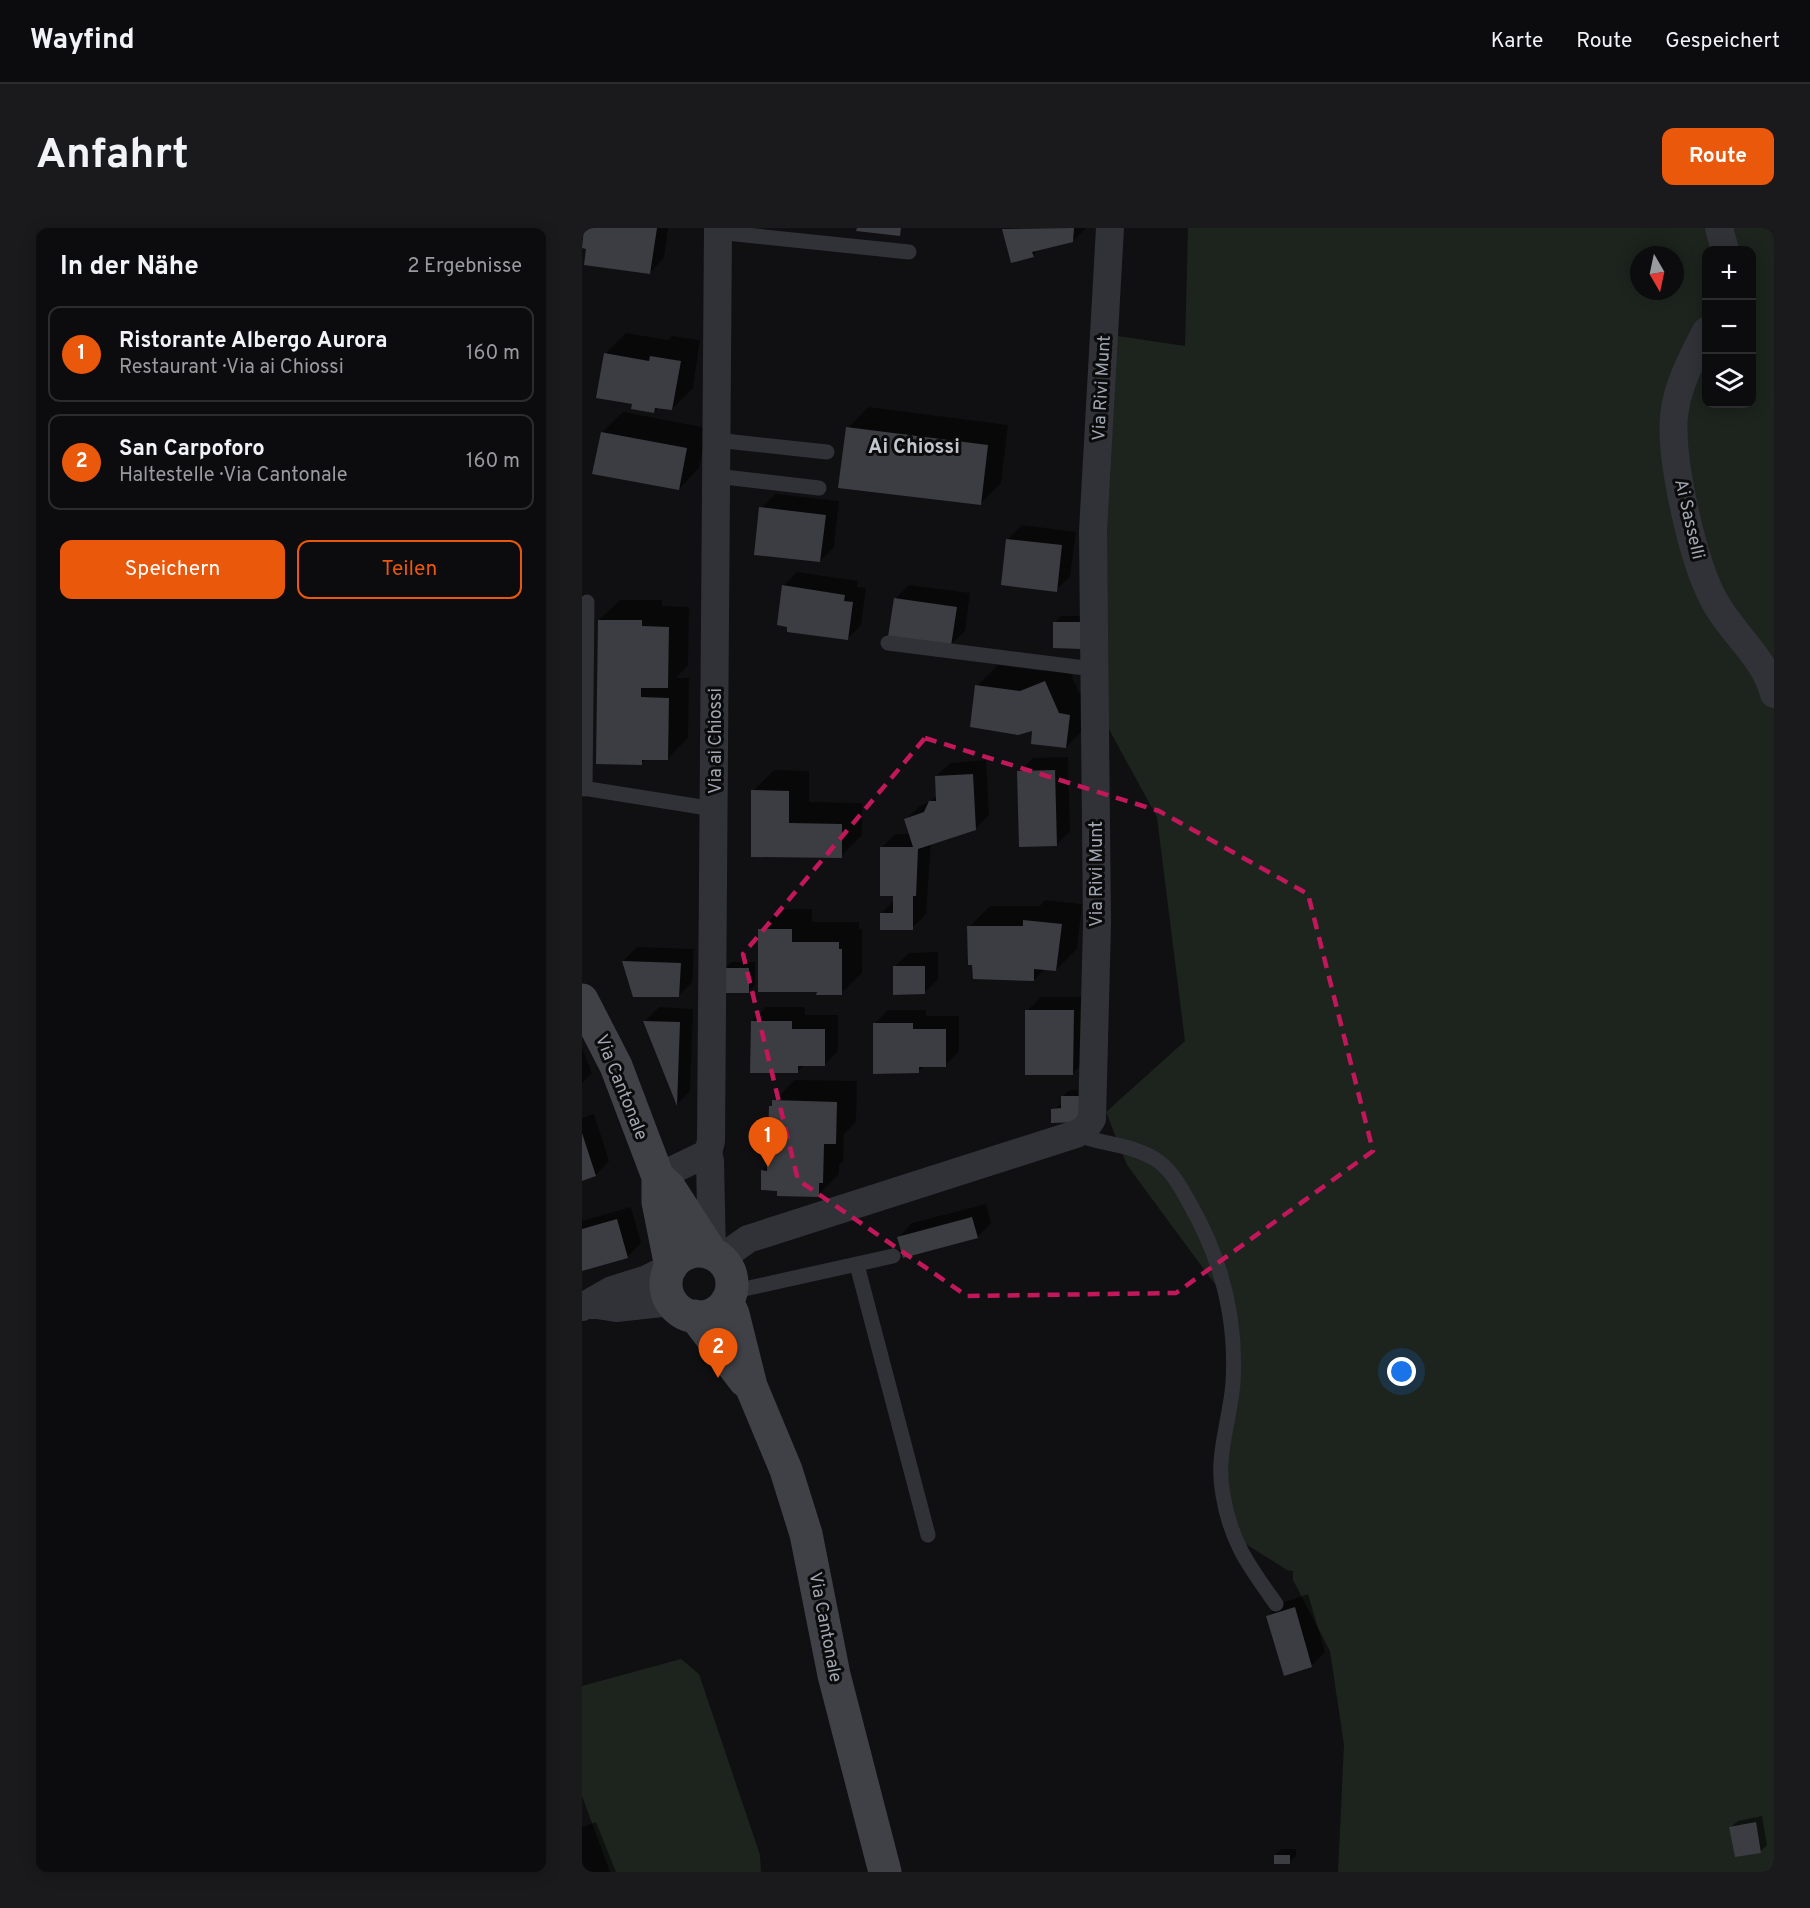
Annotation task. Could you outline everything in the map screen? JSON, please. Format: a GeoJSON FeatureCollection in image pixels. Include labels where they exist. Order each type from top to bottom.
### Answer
{"type":"FeatureCollection","features":[{"type":"Feature","properties":{"kind":"main road","name":"Via Cantonale"},"geometry":{"type":"LineString","coordinates":[[582,1000],[616,1066],[658,1177],[658,1202],[671,1267]]}},
{"type":"Feature","properties":{"kind":"main road","name":"Via Cantonale"},"geometry":{"type":"LineString","coordinates":[[658,1177],[669,1187],[716,1256]]}},
{"type":"Feature","properties":{"kind":"main road"},"geometry":{"type":"LineString","coordinates":[[693,1251],[716,1256],[730,1274],[729,1297],[713,1313],[683,1309],[666,1285],[671,1267],[676,1259],[693,1251]]}},
{"type":"Feature","properties":{"kind":"main road","name":"Via Cantonale"},"geometry":{"type":"LineString","coordinates":[[729,1297],[751,1386],[786,1470],[806,1534],[832,1664],[885,1872]]}},
{"type":"Feature","properties":{"kind":"main road","name":"Via Cantonale"},"geometry":{"type":"LineString","coordinates":[[683,1309],[751,1386]]}},
{"type":"Feature","properties":{"kind":"street","name":"Via Rivi Munt"},"geometry":{"type":"LineString","coordinates":[[1076,1134],[1089,1124],[1095,1106],[1097,856],[1093,669],[1094,531],[1110,228]]}},
{"type":"Feature","properties":{"kind":"street"},"geometry":{"type":"LineString","coordinates":[[1719,228],[1724,246]]}},
{"type":"Feature","properties":{"kind":"street","name":"Via ai Chiossi"},"geometry":{"type":"LineString","coordinates":[[716,1256],[708,1153],[711,1141],[717,230]]}},
{"type":"Feature","properties":{"kind":"street","name":"Ai Sasselli"},"geometry":{"type":"LineString","coordinates":[[1702,340],[1690,363],[1676,407],[1674,438],[1678,471],[1703,577],[1728,623],[1763,666],[1774,694]]}},
{"type":"Feature","properties":{"kind":"street"},"geometry":{"type":"LineString","coordinates":[[716,1256],[748,1239],[1076,1134]]}},
{"type":"Feature","properties":{"kind":"street"},"geometry":{"type":"LineString","coordinates":[[658,1177],[708,1153]]}},
{"type":"Feature","properties":{"kind":"street"},"geometry":{"type":"LineString","coordinates":[[586,1305],[612,1290],[647,1279],[671,1267]]}},
{"type":"Feature","properties":{"kind":"street"},"geometry":{"type":"LineString","coordinates":[[586,1305],[683,1309]]}},
{"type":"Feature","properties":{"kind":"lane"},"geometry":{"type":"LineString","coordinates":[[717,230],[909,252]]}},
{"type":"Feature","properties":{"kind":"lane"},"geometry":{"type":"LineString","coordinates":[[716,440],[827,452]]}},
{"type":"Feature","properties":{"kind":"lane"},"geometry":{"type":"LineString","coordinates":[[716,476],[819,488]]}},
{"type":"Feature","properties":{"kind":"lane"},"geometry":{"type":"LineString","coordinates":[[586,602],[584,788],[714,809]]}},
{"type":"Feature","properties":{"kind":"lane"},"geometry":{"type":"LineString","coordinates":[[888,643],[1093,669]]}},
{"type":"Feature","properties":{"kind":"lane"},"geometry":{"type":"LineString","coordinates":[[1076,1134],[1095,1142],[1145,1153],[1168,1169],[1178,1182],[1216,1254],[1230,1314],[1233,1357],[1233,1384],[1220,1459],[1222,1496],[1234,1540],[1241,1556],[1276,1604]]}},
{"type":"Feature","properties":{"kind":"lane"},"geometry":{"type":"LineString","coordinates":[[729,1297],[799,1275],[857,1265],[892,1256]]}},
{"type":"Feature","properties":{"kind":"lane"},"geometry":{"type":"LineString","coordinates":[[857,1265],[928,1535]]}},
{"type":"Feature","properties":{"kind":"highlighted area"},"geometry":{"type":"Polygon","coordinates":[[[925,738],[1159,811],[1308,894],[1373,1151],[1176,1293],[967,1296],[798,1180],[743,954],[925,738]]]}},
{"type":"Feature","properties":{"kind":"shaded area"},"geometry":{"type":"Polygon","coordinates":[[[1188,228],[1774,228],[1774,1872],[1338,1872],[1344,1745],[1330,1651],[1293,1580],[1293,1571],[1287,1570],[1233,1536],[1217,1464],[1234,1310],[1127,1165],[1106,1112],[1185,1041],[1157,817],[1094,702],[1104,334],[1185,346],[1188,228]]]}},
{"type":"Feature","properties":{"kind":"shaded area"},"geometry":{"type":"Polygon","coordinates":[[[681,1659],[699,1674],[760,1855],[761,1872],[610,1872],[582,1796],[582,1686],[681,1659]]]}},
{"type":"Feature","properties":{"kind":"building"},"geometry":{"type":"Polygon","coordinates":[[[584,228],[657,228],[650,274],[584,265],[586,249],[582,248],[584,228]]]}},
{"type":"Feature","properties":{"kind":"building"},"geometry":{"type":"Polygon","coordinates":[[[857,228],[901,228],[900,236],[856,231],[857,228]]]}},
{"type":"Feature","properties":{"kind":"building"},"geometry":{"type":"Polygon","coordinates":[[[1074,228],[1073,242],[1032,252],[1034,257],[1011,263],[1002,229],[1074,228]]]}},
{"type":"Feature","properties":{"kind":"building"},"geometry":{"type":"Polygon","coordinates":[[[604,353],[649,361],[650,356],[681,361],[672,410],[655,408],[654,413],[631,409],[632,404],[596,398],[604,353]]]}},
{"type":"Feature","properties":{"kind":"building"},"geometry":{"type":"Polygon","coordinates":[[[846,427],[988,445],[981,505],[838,488],[846,427]]]}},
{"type":"Feature","properties":{"kind":"building"},"geometry":{"type":"Polygon","coordinates":[[[601,432],[687,448],[679,490],[592,474],[601,432]]]}},
{"type":"Feature","properties":{"kind":"building"},"geometry":{"type":"Polygon","coordinates":[[[759,507],[826,515],[820,562],[754,555],[759,507]]]}},
{"type":"Feature","properties":{"kind":"building"},"geometry":{"type":"Polygon","coordinates":[[[1006,539],[1062,545],[1057,592],[1001,585],[1006,539]]]}},
{"type":"Feature","properties":{"kind":"building"},"geometry":{"type":"Polygon","coordinates":[[[782,585],[845,595],[844,601],[853,602],[848,640],[787,632],[787,627],[777,625],[782,585]]]}},
{"type":"Feature","properties":{"kind":"building"},"geometry":{"type":"Polygon","coordinates":[[[894,598],[957,607],[951,646],[888,637],[894,598]]]}},
{"type":"Feature","properties":{"kind":"building"},"geometry":{"type":"Polygon","coordinates":[[[598,620],[642,620],[642,626],[669,627],[668,688],[641,688],[641,697],[669,698],[668,760],[642,760],[642,765],[596,764],[598,620]]]}},
{"type":"Feature","properties":{"kind":"building"},"geometry":{"type":"Polygon","coordinates":[[[1053,622],[1081,622],[1081,649],[1053,648],[1053,622]]]}},
{"type":"Feature","properties":{"kind":"building"},"geometry":{"type":"Polygon","coordinates":[[[1045,681],[1059,713],[1070,715],[1066,748],[1031,744],[1032,731],[1018,735],[970,727],[975,685],[1020,691],[1045,681]]]}},
{"type":"Feature","properties":{"kind":"building"},"geometry":{"type":"Polygon","coordinates":[[[1055,770],[1057,846],[1019,847],[1017,771],[1055,770]]]}},
{"type":"Feature","properties":{"kind":"building"},"geometry":{"type":"Polygon","coordinates":[[[973,774],[976,830],[918,849],[916,896],[913,896],[913,930],[880,930],[880,913],[893,913],[893,896],[880,896],[880,847],[913,847],[904,819],[924,812],[929,801],[936,801],[935,776],[973,774]]]}},
{"type":"Feature","properties":{"kind":"building"},"geometry":{"type":"Polygon","coordinates":[[[751,790],[789,791],[789,823],[842,824],[842,858],[751,857],[751,790]]]}},
{"type":"Feature","properties":{"kind":"building"},"geometry":{"type":"Polygon","coordinates":[[[1023,920],[1062,924],[1056,971],[1034,969],[1034,981],[973,979],[972,965],[968,965],[967,926],[1023,926],[1023,920]]]}},
{"type":"Feature","properties":{"kind":"building"},"geometry":{"type":"Polygon","coordinates":[[[758,929],[792,929],[792,942],[839,942],[839,949],[842,949],[842,995],[816,995],[817,992],[758,992],[758,929]]]}},
{"type":"Feature","properties":{"kind":"building"},"geometry":{"type":"Polygon","coordinates":[[[622,961],[681,963],[679,997],[633,997],[622,961]]]}},
{"type":"Feature","properties":{"kind":"building"},"geometry":{"type":"Polygon","coordinates":[[[893,966],[925,966],[925,994],[893,995],[893,966]]]}},
{"type":"Feature","properties":{"kind":"building"},"geometry":{"type":"Polygon","coordinates":[[[723,968],[749,968],[749,993],[723,993],[723,968]]]}},
{"type":"Feature","properties":{"kind":"building"},"geometry":{"type":"Polygon","coordinates":[[[1025,1010],[1074,1010],[1073,1075],[1025,1075],[1025,1010]]]}},
{"type":"Feature","properties":{"kind":"building"},"geometry":{"type":"Polygon","coordinates":[[[643,1021],[680,1022],[677,1106],[643,1021]]]}},
{"type":"Feature","properties":{"kind":"building"},"geometry":{"type":"Polygon","coordinates":[[[751,1021],[792,1021],[792,1029],[825,1029],[825,1066],[798,1066],[798,1073],[750,1073],[751,1021]]]}},
{"type":"Feature","properties":{"kind":"building"},"geometry":{"type":"Polygon","coordinates":[[[873,1023],[913,1023],[913,1029],[946,1029],[946,1067],[919,1067],[919,1073],[873,1074],[873,1023]]]}},
{"type":"Feature","properties":{"kind":"building"},"geometry":{"type":"Polygon","coordinates":[[[1061,1096],[1079,1096],[1080,1122],[1051,1123],[1051,1109],[1061,1108],[1061,1096]]]}},
{"type":"Feature","properties":{"kind":"building"},"geometry":{"type":"Polygon","coordinates":[[[772,1100],[837,1102],[836,1144],[824,1144],[823,1183],[819,1183],[819,1197],[777,1196],[777,1191],[761,1190],[761,1170],[767,1171],[769,1106],[772,1106],[772,1100]]]}},
{"type":"Feature","properties":{"kind":"building"},"geometry":{"type":"Polygon","coordinates":[[[582,1133],[596,1176],[582,1181],[582,1133]]]}},
{"type":"Feature","properties":{"kind":"building"},"geometry":{"type":"Polygon","coordinates":[[[972,1217],[978,1238],[903,1258],[897,1237],[972,1217]]]}},
{"type":"Feature","properties":{"kind":"building"},"geometry":{"type":"Polygon","coordinates":[[[617,1219],[628,1258],[582,1271],[582,1229],[617,1219]]]}},
{"type":"Feature","properties":{"kind":"building"},"geometry":{"type":"Polygon","coordinates":[[[1295,1607],[1312,1667],[1284,1676],[1266,1616],[1295,1607]]]}},
{"type":"Feature","properties":{"kind":"building"},"geometry":{"type":"Polygon","coordinates":[[[1756,1822],[1761,1853],[1735,1857],[1729,1827],[1756,1822]]]}},
{"type":"Feature","properties":{"kind":"building"},"geometry":{"type":"Polygon","coordinates":[[[1274,1855],[1290,1855],[1290,1864],[1274,1864],[1274,1855]]]}},
{"type":"Feature","properties":{"kind":"place","name":"Ristorante Albergo Aurora"},"geometry":{"type":"Point","coordinates":[768,1167]}},
{"type":"Feature","properties":{"kind":"place","name":"San Carpoforo"},"geometry":{"type":"Point","coordinates":[718,1378]}},
{"type":"Feature","properties":{"kind":"district","name":"Ai Chiossi"},"geometry":{"type":"Point","coordinates":[914,446]}}]}
